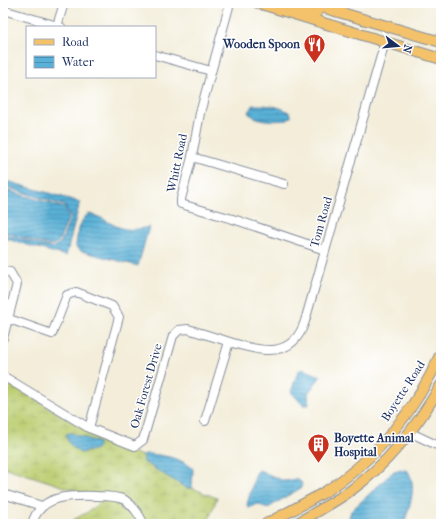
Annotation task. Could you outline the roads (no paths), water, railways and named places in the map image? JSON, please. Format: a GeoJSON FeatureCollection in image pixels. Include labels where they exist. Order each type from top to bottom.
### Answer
{"type":"FeatureCollection","features":[{"type":"Feature","properties":{"kind":"main road"},"geometry":{"type":"LineString","coordinates":[[258,3],[441,58]]}},
{"type":"Feature","properties":{"kind":"main road"},"geometry":{"type":"LineString","coordinates":[[284,3],[349,20],[364,20]]}},
{"type":"Feature","properties":{"kind":"main road"},"geometry":{"type":"LineString","coordinates":[[308,3],[441,42]]}},
{"type":"Feature","properties":{"kind":"main road","name":"Boyette Road"},"geometry":{"type":"LineString","coordinates":[[266,524],[323,493],[371,455],[391,433],[412,405],[441,353]]}},
{"type":"Feature","properties":{"kind":"main road"},"geometry":{"type":"LineString","coordinates":[[296,524],[359,484],[410,432],[441,385]]}},
{"type":"Feature","properties":{"kind":"street"},"geometry":{"type":"LineString","coordinates":[[3,10],[59,26],[64,3]]}},
{"type":"Feature","properties":{"kind":"street","name":"Whitt Road"},"geometry":{"type":"LineString","coordinates":[[230,3],[200,113],[192,157],[181,199],[183,206],[236,220],[325,250]]}},
{"type":"Feature","properties":{"kind":"street","name":"Tom Road"},"geometry":{"type":"LineString","coordinates":[[229,342],[255,350],[268,351],[285,346],[296,338],[304,324],[385,42]]}},
{"type":"Feature","properties":{"kind":"street"},"geometry":{"type":"LineString","coordinates":[[156,55],[211,71]]}},
{"type":"Feature","properties":{"kind":"street"},"geometry":{"type":"LineString","coordinates":[[192,157],[284,184]]}},
{"type":"Feature","properties":{"kind":"street"},"geometry":{"type":"LineString","coordinates":[[3,271],[10,272],[17,284],[3,338]]}},
{"type":"Feature","properties":{"kind":"street"},"geometry":{"type":"LineString","coordinates":[[9,319],[52,334],[67,295],[76,292],[112,306],[119,317],[89,428]]}},
{"type":"Feature","properties":{"kind":"street","name":"Oak Forest Drive"},"geometry":{"type":"LineString","coordinates":[[3,376],[89,428],[135,446],[143,440],[173,336],[179,330],[188,329],[229,342]]}},
{"type":"Feature","properties":{"kind":"street"},"geometry":{"type":"LineString","coordinates":[[205,421],[229,342]]}},
{"type":"Feature","properties":{"kind":"street"},"geometry":{"type":"LineString","coordinates":[[410,432],[441,447]]}},
{"type":"Feature","properties":{"kind":"street"},"geometry":{"type":"LineString","coordinates":[[3,494],[42,506]]}},
{"type":"Feature","properties":{"kind":"street"},"geometry":{"type":"LineString","coordinates":[[32,524],[35,515],[42,506],[55,499],[70,495],[123,499],[130,504],[144,524]]}},
{"type":"Feature","properties":{"kind":"water"},"geometry":{"type":"Polygon","coordinates":[[[253,105],[278,107],[291,114],[291,117],[288,120],[278,121],[257,118],[248,113],[253,105]]]}},
{"type":"Feature","properties":{"kind":"water"},"geometry":{"type":"Polygon","coordinates":[[[3,180],[80,202],[66,256],[3,238],[3,234],[52,248],[61,242],[71,217],[65,206],[3,186],[3,180]]]}},
{"type":"Feature","properties":{"kind":"water"},"geometry":{"type":"Polygon","coordinates":[[[3,189],[65,208],[69,217],[59,241],[51,246],[3,232],[3,189]]]}},
{"type":"Feature","properties":{"kind":"water"},"geometry":{"type":"Polygon","coordinates":[[[88,214],[99,217],[122,228],[136,229],[149,227],[138,266],[81,251],[76,247],[79,229],[83,220],[88,214]]]}},
{"type":"Feature","properties":{"kind":"water"},"geometry":{"type":"Polygon","coordinates":[[[303,369],[321,376],[308,393],[309,405],[303,405],[291,392],[298,371],[303,369]]]}},
{"type":"Feature","properties":{"kind":"water"},"geometry":{"type":"Polygon","coordinates":[[[71,433],[97,442],[99,446],[94,450],[80,453],[69,443],[66,434],[71,433]]]}},
{"type":"Feature","properties":{"kind":"water"},"geometry":{"type":"Polygon","coordinates":[[[145,454],[171,457],[189,465],[193,469],[192,488],[186,488],[144,462],[142,456],[145,454]]]}},
{"type":"Feature","properties":{"kind":"water"},"geometry":{"type":"Polygon","coordinates":[[[401,469],[408,471],[412,484],[412,497],[404,524],[352,524],[349,517],[351,511],[394,471],[401,469]]]}},
{"type":"Feature","properties":{"kind":"water"},"geometry":{"type":"Polygon","coordinates":[[[259,470],[284,481],[297,479],[302,483],[301,488],[268,508],[257,504],[248,508],[247,504],[256,473],[259,470]]]}},
{"type":"Feature","properties":{"kind":"place","name":"Wooden Spoon"},"geometry":{"type":"Point","coordinates":[315,64]}},
{"type":"Feature","properties":{"kind":"place","name":"Boyette Animal Hospital"},"geometry":{"type":"Point","coordinates":[319,464]}}]}
